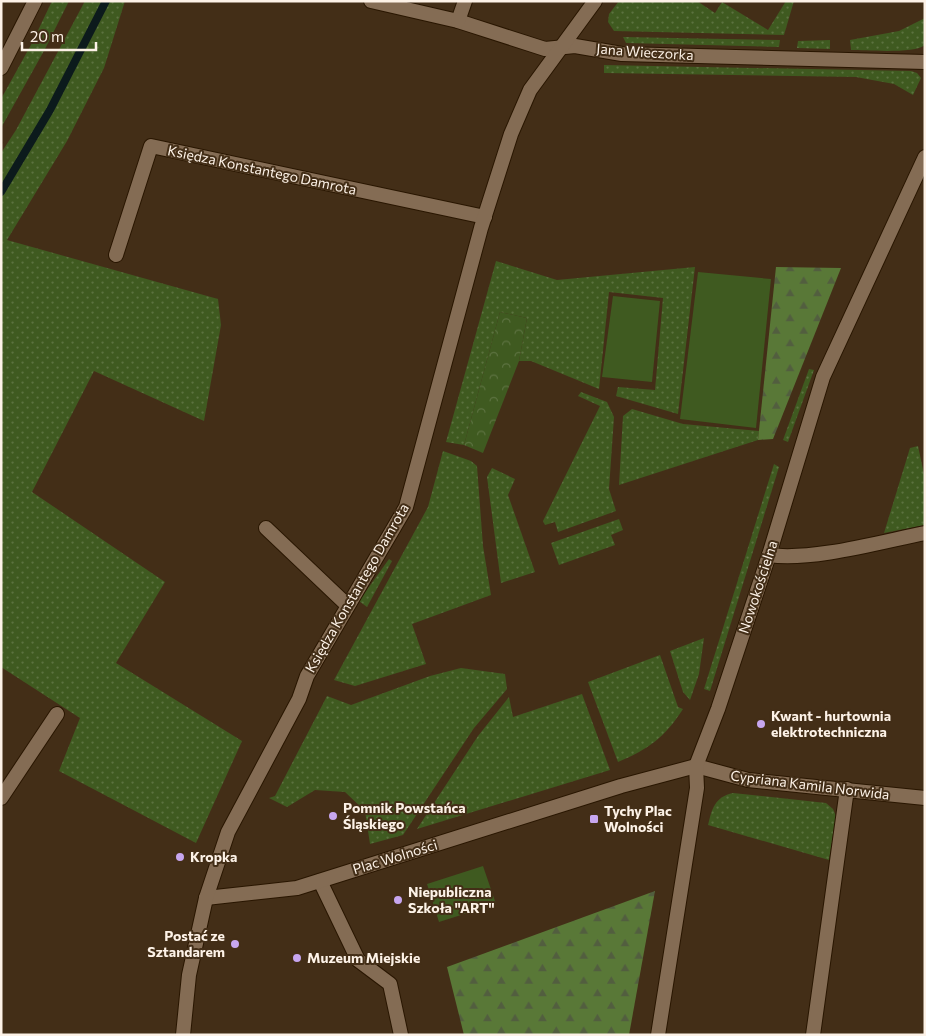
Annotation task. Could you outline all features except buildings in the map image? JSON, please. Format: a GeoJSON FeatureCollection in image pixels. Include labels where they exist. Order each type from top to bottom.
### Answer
{"type":"FeatureCollection","features":[{"type":"Feature","properties":{"kind":"street"},"geometry":{"type":"LineString","coordinates":[[1,68],[35,1]]}},
{"type":"Feature","properties":{"kind":"street","name":"Jana Wieczorka"},"geometry":{"type":"LineString","coordinates":[[371,1],[458,22],[545,49],[575,46],[622,54],[925,62]]}},
{"type":"Feature","properties":{"kind":"street"},"geometry":{"type":"LineString","coordinates":[[458,22],[465,1]]}},
{"type":"Feature","properties":{"kind":"street","name":"Księdza Konstantego Damrota"},"geometry":{"type":"LineString","coordinates":[[183,1035],[189,975],[206,898],[228,832],[299,699],[306,676],[347,605],[391,536],[406,507],[485,217],[511,134],[530,90],[595,1]]}},
{"type":"Feature","properties":{"kind":"street","name":"Księdza Konstantego Damrota"},"geometry":{"type":"LineString","coordinates":[[116,255],[151,146],[485,217]]}},
{"type":"Feature","properties":{"kind":"street","name":"Nowokościelna"},"geometry":{"type":"LineString","coordinates":[[658,1035],[697,788],[696,766],[718,708],[769,555],[823,377],[925,157]]}},
{"type":"Feature","properties":{"kind":"street"},"geometry":{"type":"LineString","coordinates":[[266,528],[347,605]]}},
{"type":"Feature","properties":{"kind":"street"},"geometry":{"type":"LineString","coordinates":[[769,555],[787,558],[925,533]]}},
{"type":"Feature","properties":{"kind":"street"},"geometry":{"type":"LineString","coordinates":[[1,798],[56,714]]}},
{"type":"Feature","properties":{"kind":"street","name":"Cypriana Kamila Norwida"},"geometry":{"type":"LineString","coordinates":[[696,766],[748,780],[925,798]]}},
{"type":"Feature","properties":{"kind":"street","name":"Plac Wolności"},"geometry":{"type":"LineString","coordinates":[[206,898],[297,888],[612,789],[696,766]]}},
{"type":"Feature","properties":{"kind":"street"},"geometry":{"type":"LineString","coordinates":[[813,1035],[847,790]]}},
{"type":"Feature","properties":{"kind":"street"},"geometry":{"type":"LineString","coordinates":[[320,880],[358,960],[390,984],[402,1035]]}},
{"type":"Feature","properties":{"kind":"green space"},"geometry":{"type":"Polygon","coordinates":[[[52,1],[69,1],[1,128],[1,99],[32,43],[52,1]]]}},
{"type":"Feature","properties":{"kind":"green space"},"geometry":{"type":"Polygon","coordinates":[[[85,1],[125,1],[104,68],[67,141],[7,240],[218,299],[221,325],[204,421],[94,371],[32,492],[165,582],[116,663],[242,741],[196,843],[59,771],[80,718],[1,667],[1,153],[16,130],[85,1]]]}},
{"type":"Feature","properties":{"kind":"green space"},"geometry":{"type":"Polygon","coordinates":[[[619,1],[697,1],[715,13],[722,2],[768,30],[786,1],[794,1],[784,35],[614,31],[608,22],[609,14],[619,1]]]}},
{"type":"Feature","properties":{"kind":"green space"},"geometry":{"type":"Polygon","coordinates":[[[925,18],[925,45],[920,48],[901,51],[851,50],[850,40],[899,31],[925,18]]]}},
{"type":"Feature","properties":{"kind":"green space"},"geometry":{"type":"Polygon","coordinates":[[[623,37],[780,40],[779,47],[626,43],[623,37]]]}},
{"type":"Feature","properties":{"kind":"green space"},"geometry":{"type":"Polygon","coordinates":[[[830,40],[830,49],[797,48],[798,41],[830,40]]]}},
{"type":"Feature","properties":{"kind":"green space"},"geometry":{"type":"Polygon","coordinates":[[[604,65],[911,71],[917,73],[921,78],[913,95],[894,84],[856,77],[604,73],[604,65]]]}},
{"type":"Feature","properties":{"kind":"green space"},"geometry":{"type":"Polygon","coordinates":[[[496,261],[557,280],[695,267],[678,414],[616,396],[618,387],[655,390],[663,298],[609,292],[599,389],[531,361],[519,361],[527,318],[500,312],[464,445],[446,442],[496,261]]]}},
{"type":"Feature","properties":{"kind":"green space"},"geometry":{"type":"Polygon","coordinates":[[[776,267],[841,268],[773,439],[758,440],[776,267]]]}},
{"type":"Feature","properties":{"kind":"green space"},"geometry":{"type":"Polygon","coordinates":[[[698,272],[771,279],[756,428],[680,419],[698,272]]]}},
{"type":"Feature","properties":{"kind":"green space"},"geometry":{"type":"Polygon","coordinates":[[[613,296],[660,301],[652,382],[602,377],[613,296]]]}},
{"type":"Feature","properties":{"kind":"green space"},"geometry":{"type":"Polygon","coordinates":[[[500,312],[527,318],[519,361],[483,453],[464,445],[500,312]]]}},
{"type":"Feature","properties":{"kind":"green space"},"geometry":{"type":"Polygon","coordinates":[[[809,369],[814,370],[788,442],[783,440],[809,369]]]}},
{"type":"Feature","properties":{"kind":"green space"},"geometry":{"type":"Polygon","coordinates":[[[581,392],[607,402],[614,417],[609,489],[616,511],[558,532],[555,522],[545,525],[543,521],[600,406],[578,396],[581,392]]]}},
{"type":"Feature","properties":{"kind":"green space"},"geometry":{"type":"Polygon","coordinates":[[[632,409],[683,424],[759,431],[758,440],[619,485],[623,416],[632,409]]]}},
{"type":"Feature","properties":{"kind":"green space"},"geometry":{"type":"Polygon","coordinates":[[[918,446],[925,479],[925,525],[884,533],[910,448],[918,446]]]}},
{"type":"Feature","properties":{"kind":"green space"},"geometry":{"type":"Polygon","coordinates":[[[443,451],[471,461],[477,466],[483,546],[491,595],[412,624],[426,664],[355,686],[334,680],[428,507],[443,451]]]}},
{"type":"Feature","properties":{"kind":"green space"},"geometry":{"type":"Polygon","coordinates":[[[774,464],[779,467],[710,691],[704,689],[774,464]]]}},
{"type":"Feature","properties":{"kind":"green space"},"geometry":{"type":"Polygon","coordinates":[[[492,468],[515,479],[508,495],[535,572],[501,583],[487,477],[492,468]]]}},
{"type":"Feature","properties":{"kind":"green space"},"geometry":{"type":"Polygon","coordinates":[[[619,519],[623,530],[611,535],[615,545],[559,565],[551,543],[619,519]]]}},
{"type":"Feature","properties":{"kind":"green space"},"geometry":{"type":"Polygon","coordinates":[[[389,559],[392,561],[367,607],[359,601],[389,559]]]}},
{"type":"Feature","properties":{"kind":"green space"},"geometry":{"type":"Polygon","coordinates":[[[704,638],[699,674],[690,700],[683,692],[670,651],[704,638]]]}},
{"type":"Feature","properties":{"kind":"green space"},"geometry":{"type":"Polygon","coordinates":[[[660,655],[678,707],[683,709],[663,735],[639,752],[618,762],[588,682],[660,655]]]}},
{"type":"Feature","properties":{"kind":"green space"},"geometry":{"type":"Polygon","coordinates":[[[461,668],[505,674],[507,689],[474,728],[403,835],[370,844],[365,811],[345,792],[315,790],[287,807],[269,798],[275,796],[327,696],[351,705],[430,676],[461,668]]]}},
{"type":"Feature","properties":{"kind":"green space"},"geometry":{"type":"Polygon","coordinates":[[[582,694],[610,770],[417,829],[478,736],[509,697],[513,717],[582,694]]]}},
{"type":"Feature","properties":{"kind":"green space"},"geometry":{"type":"Polygon","coordinates":[[[733,793],[826,803],[833,809],[836,816],[829,860],[708,825],[711,813],[718,800],[733,793]]]}},
{"type":"Feature","properties":{"kind":"green space"},"geometry":{"type":"Polygon","coordinates":[[[483,866],[496,904],[439,922],[427,884],[483,866]]]}},
{"type":"Feature","properties":{"kind":"green space"},"geometry":{"type":"Polygon","coordinates":[[[655,891],[629,1035],[464,1035],[447,967],[655,891]]]}},
{"type":"Feature","properties":{"kind":"waterway"},"geometry":{"type":"LineString","coordinates":[[1,192],[50,110],[106,1]]}},
{"type":"Feature","properties":{"kind":"place","name":"Kwant - hurtownia elektrotechniczna"},"geometry":{"type":"Point","coordinates":[761,724]}},
{"type":"Feature","properties":{"kind":"place","name":"Pomnik Powstańca Śląskiego"},"geometry":{"type":"Point","coordinates":[333,816]}},
{"type":"Feature","properties":{"kind":"place","name":"Tychy Plac Wolności"},"geometry":{"type":"Point","coordinates":[594,819]}},
{"type":"Feature","properties":{"kind":"place","name":"Kropka"},"geometry":{"type":"Point","coordinates":[180,857]}},
{"type":"Feature","properties":{"kind":"place","name":"Niepubliczna Szkoła \"ART\""},"geometry":{"type":"Point","coordinates":[398,900]}},
{"type":"Feature","properties":{"kind":"place","name":"Postać ze Sztandarem"},"geometry":{"type":"Point","coordinates":[235,944]}},
{"type":"Feature","properties":{"kind":"place","name":"Muzeum Miejskie"},"geometry":{"type":"Point","coordinates":[297,958]}}]}
